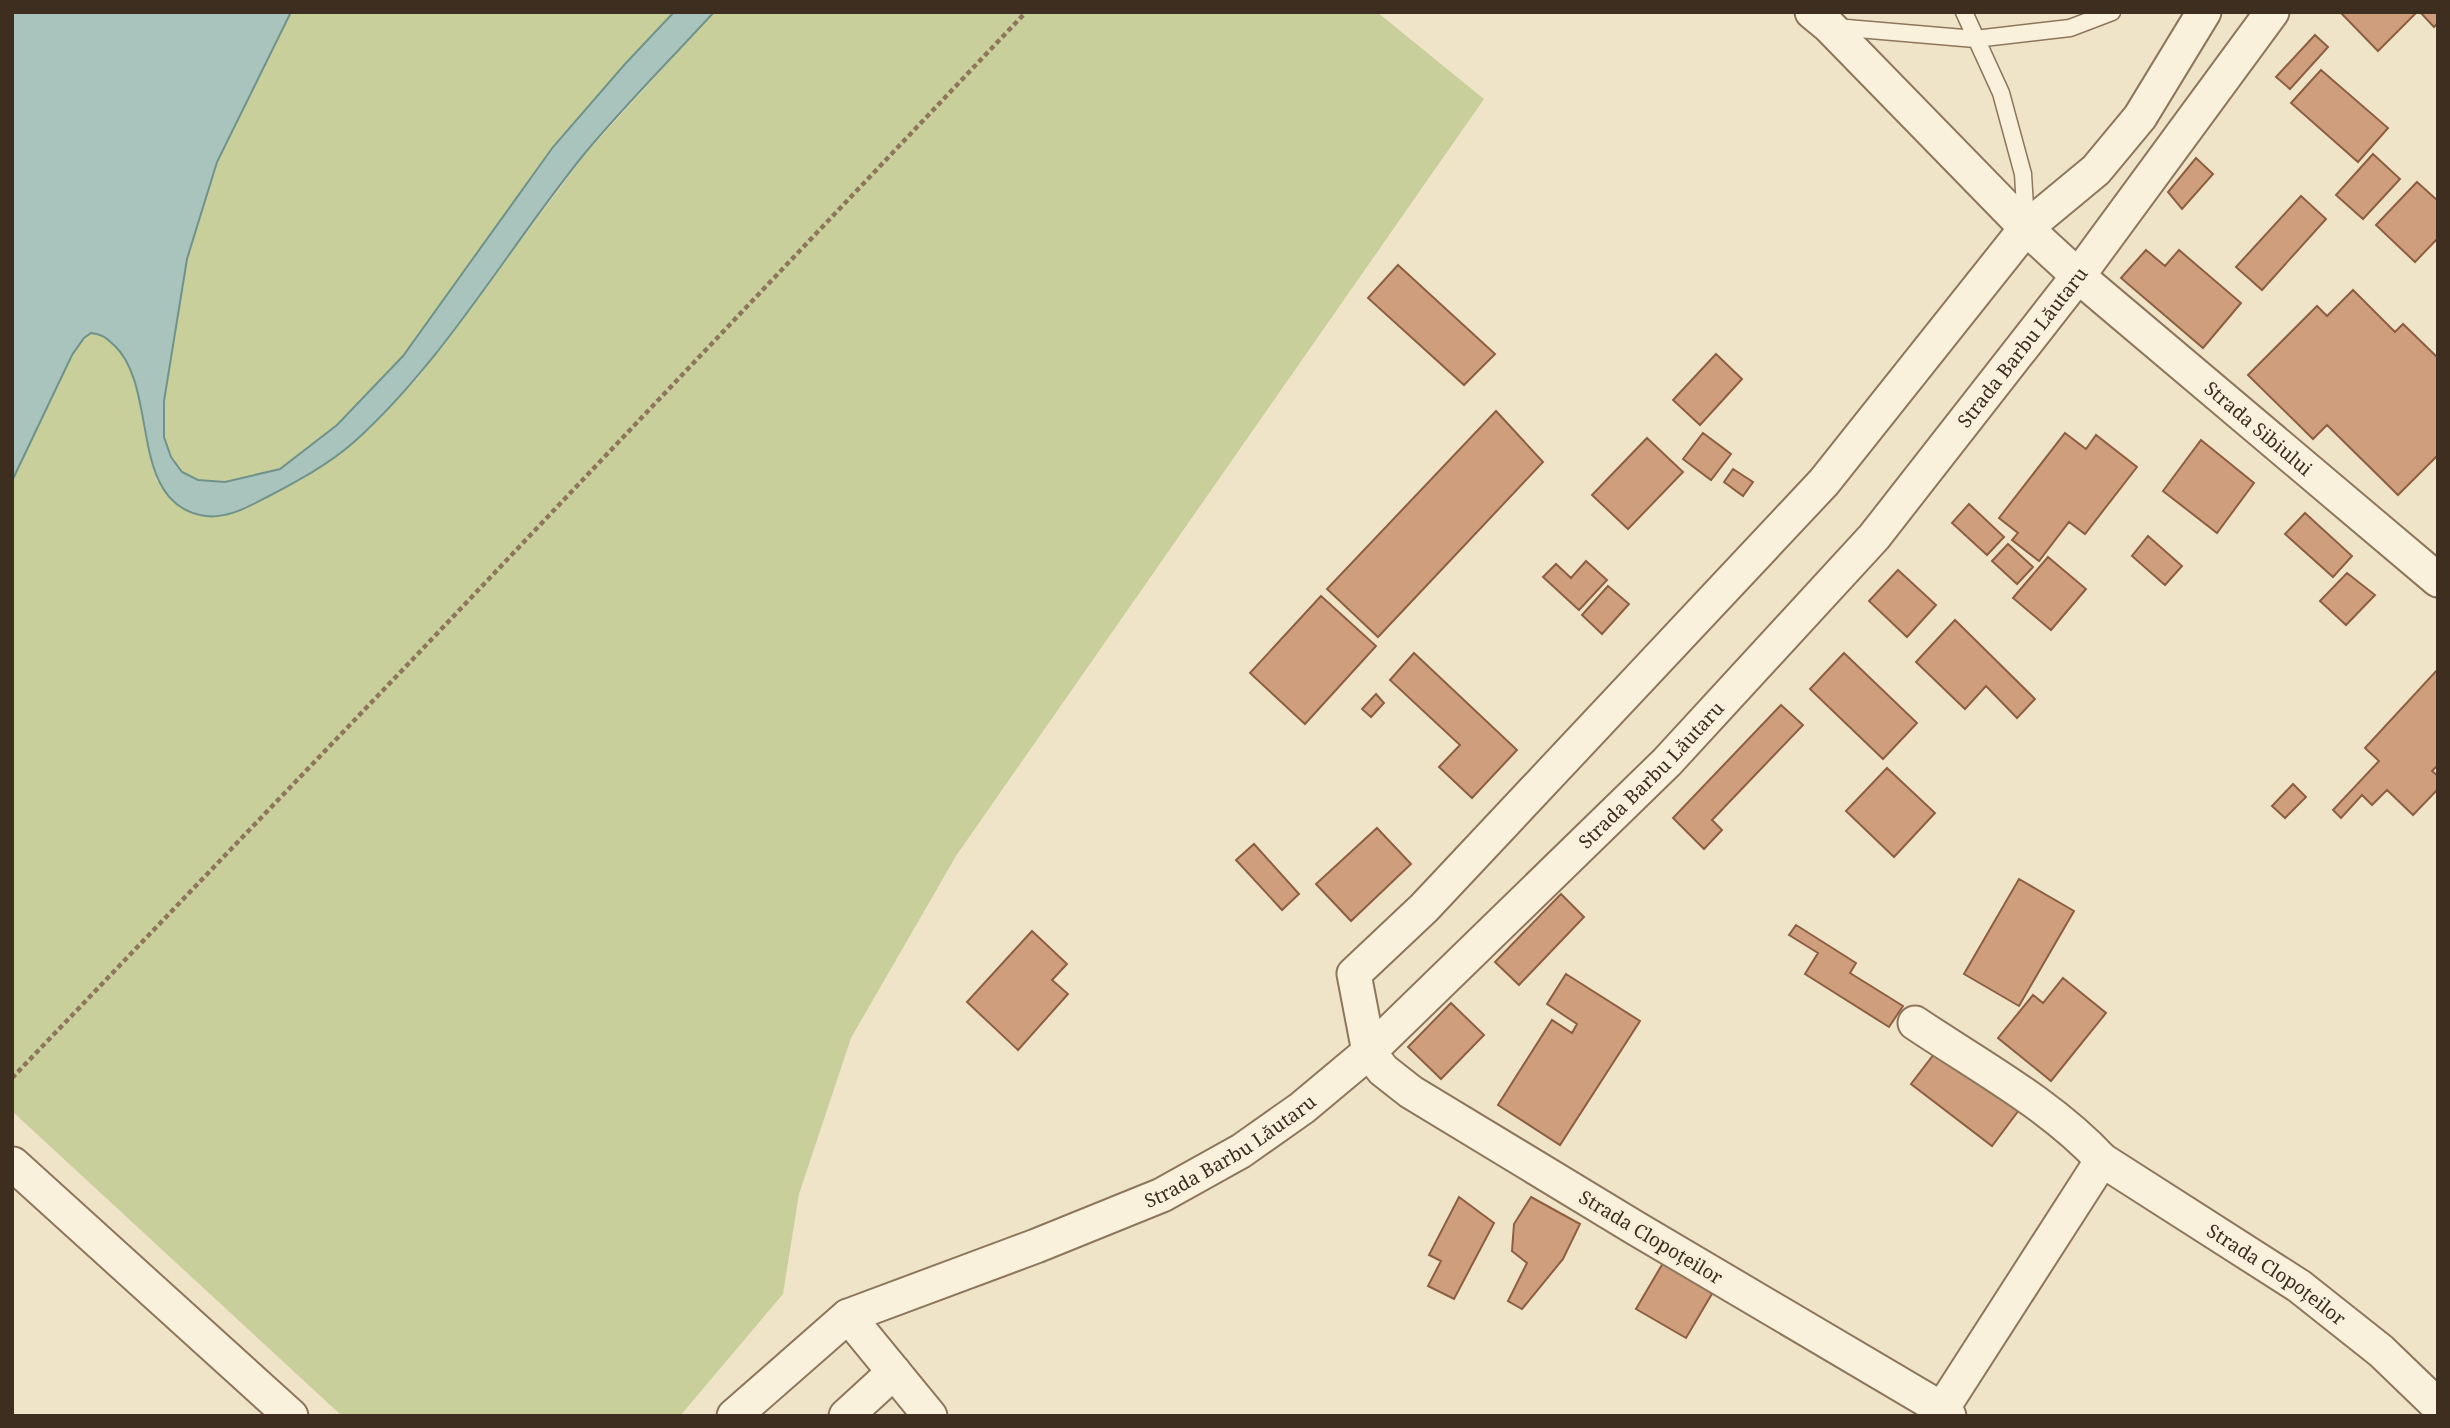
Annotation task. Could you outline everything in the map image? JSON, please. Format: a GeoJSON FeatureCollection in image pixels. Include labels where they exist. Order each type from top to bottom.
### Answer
{"type":"FeatureCollection","features":[{"type":"Feature","properties":{"kind":"street"},"geometry":{"type":"LineString","coordinates":[[1369,1052],[1354,974],[1424,908],[1824,482],[2026,228],[2096,170],[2140,117],[2204,12]]}},
{"type":"Feature","properties":{"kind":"street","name":"Strada Barbu Lăutaru"},"geometry":{"type":"LineString","coordinates":[[848,1316],[1036,1246],[1162,1195],[1241,1151],[1302,1108],[1369,1052],[1667,762],[1874,537],[2078,276],[2272,12]]}},
{"type":"Feature","properties":{"kind":"street","name":"Strada Sibiului"},"geometry":{"type":"LineString","coordinates":[[1820,19],[2026,228],[2078,276],[2438,580]]}},
{"type":"Feature","properties":{"kind":"street","name":"Strada Clopoțeilor"},"geometry":{"type":"LineString","coordinates":[[1915,1023],[2054,1116],[2102,1160],[2300,1286],[2381,1351],[2438,1406]]}},
{"type":"Feature","properties":{"kind":"street","name":"Strada Clopoțeilor"},"geometry":{"type":"LineString","coordinates":[[1369,1052],[1383,1070],[1411,1091],[1946,1413],[2102,1160]]}},
{"type":"Feature","properties":{"kind":"street"},"geometry":{"type":"LineString","coordinates":[[13,1164],[291,1416]]}},
{"type":"Feature","properties":{"kind":"street"},"geometry":{"type":"LineString","coordinates":[[734,1416],[848,1316],[930,1416]]}},
{"type":"Feature","properties":{"kind":"street"},"geometry":{"type":"LineString","coordinates":[[846,1416],[894,1372]]}},
{"type":"Feature","properties":{"kind":"lane"},"geometry":{"type":"LineString","coordinates":[[1964,12],[2001,93],[2023,174],[2026,228]]}},
{"type":"Feature","properties":{"kind":"lane"},"geometry":{"type":"LineString","coordinates":[[1820,19],[1975,39],[2070,28],[2112,12]]}},
{"type":"Feature","properties":{"kind":"path"},"geometry":{"type":"LineString","coordinates":[[12,1078],[403,670],[1026,12]]}},
{"type":"Feature","properties":{"kind":"green space"},"geometry":{"type":"Polygon","coordinates":[[[291,12],[674,12],[553,147],[403,356],[337,425],[280,469],[225,482],[198,480],[182,472],[171,457],[164,437],[164,401],[187,259],[217,162],[291,12]]]}},
{"type":"Feature","properties":{"kind":"green space"},"geometry":{"type":"Polygon","coordinates":[[[714,12],[1377,12],[1484,99],[956,856],[851,1038],[799,1194],[783,1294],[680,1416],[342,1416],[14,1113],[12,1115],[12,481],[72,355],[91,333],[106,338],[118,348],[127,362],[138,395],[157,481],[243,509],[303,479],[353,443],[417,379],[586,153],[714,12]]]}},
{"type":"Feature","properties":{"kind":"water"},"geometry":{"type":"Polygon","coordinates":[[[12,12],[291,12],[217,162],[187,259],[164,401],[164,437],[171,457],[182,472],[198,480],[225,482],[280,469],[337,425],[403,356],[553,147],[625,64],[674,12],[714,12],[585,153],[447,339],[387,410],[354,442],[313,472],[244,508],[227,515],[209,516],[177,505],[163,488],[153,465],[136,387],[128,364],[114,345],[104,337],[91,333],[72,355],[12,481],[12,12]]]}},
{"type":"Feature","properties":{"kind":"building"},"geometry":{"type":"Polygon","coordinates":[[[2340,12],[2417,12],[2378,51],[2340,12]]]}},
{"type":"Feature","properties":{"kind":"building"},"geometry":{"type":"Polygon","coordinates":[[[2420,12],[2438,12],[2438,23],[2434,27],[2420,12]]]}},
{"type":"Feature","properties":{"kind":"building"},"geometry":{"type":"Polygon","coordinates":[[[2315,35],[2328,47],[2290,89],[2276,77],[2315,35]]]}},
{"type":"Feature","properties":{"kind":"building"},"geometry":{"type":"Polygon","coordinates":[[[2321,70],[2388,128],[2358,162],[2291,103],[2321,70]]]}},
{"type":"Feature","properties":{"kind":"building"},"geometry":{"type":"Polygon","coordinates":[[[2373,154],[2400,179],[2363,219],[2336,195],[2373,154]]]}},
{"type":"Feature","properties":{"kind":"building"},"geometry":{"type":"Polygon","coordinates":[[[2196,158],[2213,174],[2182,209],[2168,192],[2196,158]]]}},
{"type":"Feature","properties":{"kind":"building"},"geometry":{"type":"Polygon","coordinates":[[[2417,182],[2438,201],[2438,238],[2415,262],[2376,225],[2417,182]]]}},
{"type":"Feature","properties":{"kind":"building"},"geometry":{"type":"Polygon","coordinates":[[[2301,196],[2326,219],[2262,290],[2236,267],[2301,196]]]}},
{"type":"Feature","properties":{"kind":"building"},"geometry":{"type":"Polygon","coordinates":[[[2146,250],[2165,266],[2179,250],[2241,303],[2203,348],[2121,278],[2146,250]]]}},
{"type":"Feature","properties":{"kind":"building"},"geometry":{"type":"Polygon","coordinates":[[[1398,265],[1495,354],[1464,385],[1368,298],[1398,265]]]}},
{"type":"Feature","properties":{"kind":"building"},"geometry":{"type":"Polygon","coordinates":[[[2353,290],[2395,332],[2403,324],[2438,358],[2438,455],[2398,495],[2327,425],[2313,439],[2248,375],[2317,306],[2327,316],[2353,290]]]}},
{"type":"Feature","properties":{"kind":"building"},"geometry":{"type":"Polygon","coordinates":[[[1716,354],[1742,379],[1700,425],[1673,400],[1716,354]]]}},
{"type":"Feature","properties":{"kind":"building"},"geometry":{"type":"Polygon","coordinates":[[[1496,411],[1543,462],[1378,637],[1327,589],[1496,411]]]}},
{"type":"Feature","properties":{"kind":"building"},"geometry":{"type":"Polygon","coordinates":[[[1703,433],[1731,454],[1711,480],[1683,459],[1703,433]]]}},
{"type":"Feature","properties":{"kind":"building"},"geometry":{"type":"Polygon","coordinates":[[[2065,433],[2086,449],[2096,435],[2137,467],[2085,534],[2069,522],[2039,561],[2012,540],[2018,533],[1999,518],[2065,433]]]}},
{"type":"Feature","properties":{"kind":"building"},"geometry":{"type":"Polygon","coordinates":[[[1647,438],[1683,472],[1628,529],[1592,495],[1647,438]]]}},
{"type":"Feature","properties":{"kind":"building"},"geometry":{"type":"Polygon","coordinates":[[[2201,440],[2254,483],[2217,533],[2163,491],[2201,440]]]}},
{"type":"Feature","properties":{"kind":"building"},"geometry":{"type":"Polygon","coordinates":[[[1733,469],[1753,482],[1743,496],[1724,482],[1733,469]]]}},
{"type":"Feature","properties":{"kind":"building"},"geometry":{"type":"Polygon","coordinates":[[[1969,504],[2004,537],[1987,555],[1952,523],[1969,504]]]}},
{"type":"Feature","properties":{"kind":"building"},"geometry":{"type":"Polygon","coordinates":[[[2305,513],[2352,556],[2333,577],[2285,534],[2305,513]]]}},
{"type":"Feature","properties":{"kind":"building"},"geometry":{"type":"Polygon","coordinates":[[[2148,536],[2182,566],[2165,585],[2132,556],[2148,536]]]}},
{"type":"Feature","properties":{"kind":"building"},"geometry":{"type":"Polygon","coordinates":[[[2008,544],[2033,567],[2017,584],[1992,561],[2008,544]]]}},
{"type":"Feature","properties":{"kind":"building"},"geometry":{"type":"Polygon","coordinates":[[[2048,557],[2086,589],[2051,630],[2013,598],[2048,557]]]}},
{"type":"Feature","properties":{"kind":"building"},"geometry":{"type":"Polygon","coordinates":[[[1586,561],[1607,580],[1579,610],[1543,577],[1556,564],[1571,578],[1586,561]]]}},
{"type":"Feature","properties":{"kind":"building"},"geometry":{"type":"Polygon","coordinates":[[[1898,570],[1936,605],[1907,637],[1869,601],[1898,570]]]}},
{"type":"Feature","properties":{"kind":"building"},"geometry":{"type":"Polygon","coordinates":[[[2347,573],[2375,595],[2346,625],[2320,601],[2347,573]]]}},
{"type":"Feature","properties":{"kind":"building"},"geometry":{"type":"Polygon","coordinates":[[[1608,586],[1629,604],[1602,634],[1582,615],[1608,586]]]}},
{"type":"Feature","properties":{"kind":"building"},"geometry":{"type":"Polygon","coordinates":[[[1321,596],[1376,646],[1305,724],[1250,673],[1321,596]]]}},
{"type":"Feature","properties":{"kind":"building"},"geometry":{"type":"Polygon","coordinates":[[[1955,620],[2035,699],[2017,718],[1986,686],[1965,709],[1916,662],[1955,620]]]}},
{"type":"Feature","properties":{"kind":"building"},"geometry":{"type":"Polygon","coordinates":[[[1414,653],[1517,750],[1472,798],[1439,767],[1460,745],[1390,680],[1414,653]]]}},
{"type":"Feature","properties":{"kind":"building"},"geometry":{"type":"Polygon","coordinates":[[[1844,653],[1917,723],[1883,759],[1810,689],[1844,653]]]}},
{"type":"Feature","properties":{"kind":"building"},"geometry":{"type":"Polygon","coordinates":[[[2438,669],[2438,765],[2432,771],[2438,776],[2438,789],[2413,815],[2387,790],[2372,805],[2362,795],[2341,818],[2333,810],[2379,761],[2365,748],[2438,669]]]}},
{"type":"Feature","properties":{"kind":"building"},"geometry":{"type":"Polygon","coordinates":[[[1376,694],[1384,703],[1371,717],[1362,709],[1376,694]]]}},
{"type":"Feature","properties":{"kind":"building"},"geometry":{"type":"Polygon","coordinates":[[[1781,705],[1803,725],[1712,820],[1722,830],[1704,849],[1673,818],[1781,705]]]}},
{"type":"Feature","properties":{"kind":"building"},"geometry":{"type":"Polygon","coordinates":[[[1887,768],[1935,813],[1894,857],[1846,811],[1887,768]]]}},
{"type":"Feature","properties":{"kind":"building"},"geometry":{"type":"Polygon","coordinates":[[[2293,784],[2306,797],[2285,818],[2272,806],[2293,784]]]}},
{"type":"Feature","properties":{"kind":"building"},"geometry":{"type":"Polygon","coordinates":[[[1377,828],[1411,864],[1351,921],[1316,884],[1377,828]]]}},
{"type":"Feature","properties":{"kind":"building"},"geometry":{"type":"Polygon","coordinates":[[[1254,844],[1299,894],[1282,910],[1236,860],[1254,844]]]}},
{"type":"Feature","properties":{"kind":"building"},"geometry":{"type":"Polygon","coordinates":[[[2019,879],[2074,911],[2019,1006],[1964,974],[2019,879]]]}},
{"type":"Feature","properties":{"kind":"building"},"geometry":{"type":"Polygon","coordinates":[[[1561,894],[1584,917],[1519,985],[1495,962],[1561,894]]]}},
{"type":"Feature","properties":{"kind":"building"},"geometry":{"type":"Polygon","coordinates":[[[1796,925],[1856,963],[1850,973],[1903,1006],[1889,1027],[1805,974],[1818,953],[1789,935],[1796,925]]]}},
{"type":"Feature","properties":{"kind":"building"},"geometry":{"type":"Polygon","coordinates":[[[1032,931],[1067,964],[1052,980],[1068,994],[1018,1050],[967,1002],[1032,931]]]}},
{"type":"Feature","properties":{"kind":"building"},"geometry":{"type":"Polygon","coordinates":[[[1566,974],[1640,1021],[1560,1145],[1498,1105],[1552,1020],[1572,1033],[1577,1024],[1547,1004],[1566,974]]]}},
{"type":"Feature","properties":{"kind":"building"},"geometry":{"type":"Polygon","coordinates":[[[2063,978],[2106,1013],[2051,1081],[1998,1038],[2033,995],[2043,1003],[2063,978]]]}},
{"type":"Feature","properties":{"kind":"building"},"geometry":{"type":"Polygon","coordinates":[[[1451,1003],[1484,1035],[1441,1079],[1408,1047],[1451,1003]]]}},
{"type":"Feature","properties":{"kind":"building"},"geometry":{"type":"Polygon","coordinates":[[[1938,1049],[2019,1110],[1992,1146],[1911,1084],[1938,1049]]]}},
{"type":"Feature","properties":{"kind":"building"},"geometry":{"type":"Polygon","coordinates":[[[1459,1197],[1494,1223],[1454,1299],[1428,1286],[1441,1261],[1429,1255],[1459,1197]]]}},
{"type":"Feature","properties":{"kind":"building"},"geometry":{"type":"Polygon","coordinates":[[[1531,1197],[1580,1224],[1563,1259],[1522,1309],[1508,1301],[1527,1263],[1512,1251],[1514,1224],[1531,1197]]]}},
{"type":"Feature","properties":{"kind":"building"},"geometry":{"type":"Polygon","coordinates":[[[1663,1263],[1713,1292],[1686,1338],[1636,1309],[1663,1263]]]}}]}
